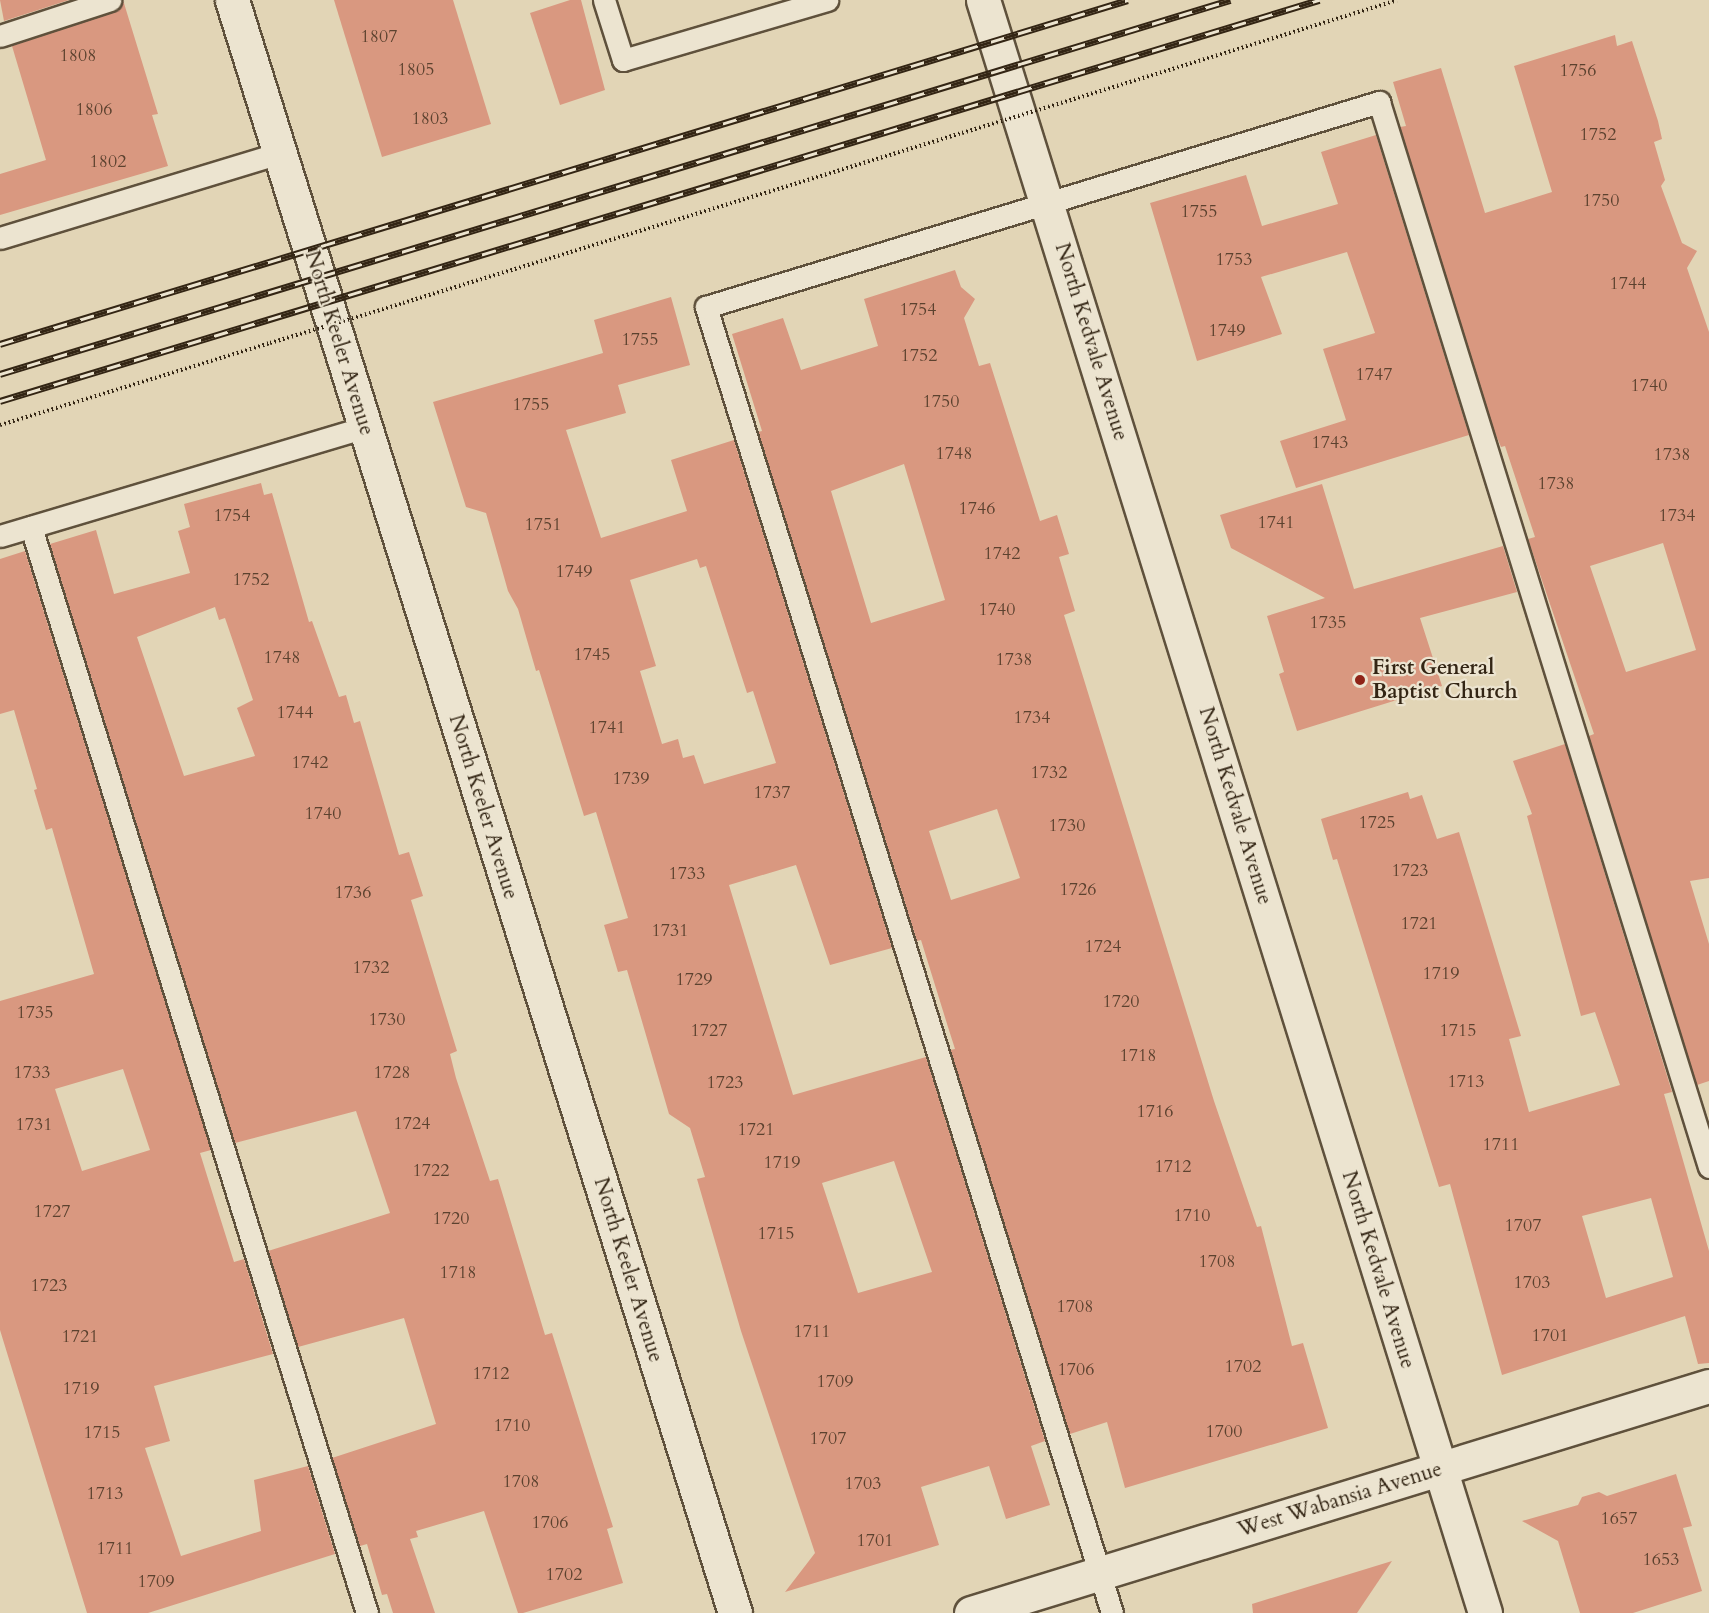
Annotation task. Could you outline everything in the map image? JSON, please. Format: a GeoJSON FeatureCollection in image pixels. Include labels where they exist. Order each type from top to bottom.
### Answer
{"type":"FeatureCollection","features":[{"type":"Feature","properties":{"kind":"street","name":"North Keeler Avenue"},"geometry":{"type":"LineString","coordinates":[[232,0],[735,1613]]}},
{"type":"Feature","properties":{"kind":"street","name":"North Kedvale Avenue"},"geometry":{"type":"LineString","coordinates":[[983,0],[1485,1613]]}},
{"type":"Feature","properties":{"kind":"street","name":"West Wabansia Avenue"},"geometry":{"type":"LineString","coordinates":[[971,1613],[1709,1386]]}},
{"type":"Feature","properties":{"kind":"lane"},"geometry":{"type":"LineString","coordinates":[[0,36],[110,0]]}},
{"type":"Feature","properties":{"kind":"lane"},"geometry":{"type":"LineString","coordinates":[[604,0],[623,60],[827,0]]}},
{"type":"Feature","properties":{"kind":"lane"},"geometry":{"type":"LineString","coordinates":[[1112,1613],[706,307],[1379,102],[1709,1167]]}},
{"type":"Feature","properties":{"kind":"lane"},"geometry":{"type":"LineString","coordinates":[[0,238],[280,153]]}},
{"type":"Feature","properties":{"kind":"lane"},"geometry":{"type":"LineString","coordinates":[[0,536],[365,427]]}},
{"type":"Feature","properties":{"kind":"lane"},"geometry":{"type":"LineString","coordinates":[[31,527],[367,1613]]}},
{"type":"Feature","properties":{"kind":"path"},"geometry":{"type":"LineString","coordinates":[[0,425],[1397,0]]}},
{"type":"Feature","properties":{"kind":"building"},"geometry":{"type":"Polygon","coordinates":[[[0,0],[69,0],[4,21],[0,0]]]}},
{"type":"Feature","properties":{"kind":"building"},"geometry":{"type":"Polygon","coordinates":[[[123,0],[158,114],[152,115],[168,166],[0,215],[0,174],[46,160],[12,46],[114,12],[123,0]]]}},
{"type":"Feature","properties":{"kind":"building"},"geometry":{"type":"Polygon","coordinates":[[[334,0],[453,0],[491,124],[382,157],[334,0]]]}},
{"type":"Feature","properties":{"kind":"building"},"geometry":{"type":"Polygon","coordinates":[[[570,0],[581,0],[605,90],[560,105],[530,13],[570,0]]]}},
{"type":"Feature","properties":{"kind":"building"},"geometry":{"type":"Polygon","coordinates":[[[1615,35],[1617,46],[1632,41],[1662,139],[1654,142],[1665,180],[1661,186],[1682,243],[1697,251],[1687,268],[1709,332],[1709,878],[1690,881],[1709,944],[1709,1081],[1697,1085],[1589,736],[1594,734],[1528,539],[1535,537],[1505,446],[1501,447],[1493,428],[1400,127],[1406,126],[1393,82],[1441,68],[1485,213],[1552,192],[1514,66],[1615,35]],[[1663,543],[1590,566],[1626,672],[1696,650],[1663,543]]]}},
{"type":"Feature","properties":{"kind":"building"},"geometry":{"type":"Polygon","coordinates":[[[1376,135],[1469,435],[1296,488],[1280,441],[1346,420],[1323,349],[1375,333],[1347,252],[1261,277],[1282,334],[1197,361],[1150,203],[1246,175],[1262,226],[1338,204],[1321,152],[1376,135]]]}},
{"type":"Feature","properties":{"kind":"building"},"geometry":{"type":"Polygon","coordinates":[[[955,270],[961,287],[975,299],[964,318],[979,366],[990,363],[1040,521],[1057,515],[1069,554],[1059,557],[1075,611],[1064,615],[1214,1101],[1257,1227],[1261,1226],[1292,1346],[1303,1343],[1328,1428],[1125,1488],[1107,1422],[1070,1434],[950,1050],[955,1049],[921,940],[917,941],[758,432],[762,431],[732,334],[783,318],[801,370],[878,346],[864,299],[955,270]],[[904,464],[831,491],[871,623],[945,600],[904,464]],[[997,809],[929,831],[951,900],[1020,878],[997,809]]]}},
{"type":"Feature","properties":{"kind":"building"},"geometry":{"type":"Polygon","coordinates":[[[671,297],[690,365],[618,385],[626,413],[566,430],[601,538],[687,511],[671,460],[734,440],[892,948],[830,965],[796,865],[729,885],[793,1095],[926,1057],[1045,1441],[1031,1446],[1050,1505],[1006,1519],[989,1466],[921,1487],[939,1545],[785,1592],[815,1553],[741,1331],[697,1179],[705,1177],[690,1128],[669,1114],[627,970],[618,972],[604,925],[628,918],[596,812],[584,816],[539,670],[536,671],[518,609],[508,591],[486,513],[466,507],[433,402],[603,353],[594,320],[671,297]],[[697,559],[630,580],[656,666],[640,671],[662,744],[678,739],[683,758],[694,755],[704,784],[776,763],[753,691],[747,693],[706,566],[700,568],[697,559]],[[894,1161],[822,1183],[858,1293],[932,1272],[894,1161]]]}},
{"type":"Feature","properties":{"kind":"building"},"geometry":{"type":"Polygon","coordinates":[[[261,483],[264,495],[272,493],[309,622],[312,621],[339,697],[346,695],[354,723],[360,721],[399,855],[409,852],[423,896],[411,900],[457,1051],[450,1054],[456,1078],[490,1181],[498,1179],[545,1335],[552,1333],[613,1527],[607,1529],[623,1583],[518,1613],[484,1511],[416,1531],[418,1537],[410,1539],[435,1613],[393,1613],[387,1594],[382,1595],[367,1544],[360,1546],[332,1458],[436,1424],[404,1318],[298,1347],[268,1251],[390,1213],[356,1111],[235,1143],[50,544],[96,530],[114,594],[190,573],[178,531],[190,527],[184,504],[261,483]],[[215,607],[137,637],[184,776],[255,756],[237,708],[253,700],[225,618],[219,620],[215,607]]]}},
{"type":"Feature","properties":{"kind":"building"},"geometry":{"type":"Polygon","coordinates":[[[1322,484],[1354,589],[1503,546],[1517,592],[1420,618],[1442,686],[1297,731],[1279,674],[1284,672],[1267,616],[1325,598],[1231,548],[1220,515],[1322,484]]]}},
{"type":"Feature","properties":{"kind":"building"},"geometry":{"type":"Polygon","coordinates":[[[25,551],[211,1150],[200,1153],[234,1262],[244,1259],[273,1354],[154,1386],[170,1441],[145,1448],[181,1556],[261,1531],[254,1480],[308,1466],[335,1554],[148,1613],[87,1613],[0,1330],[0,1001],[94,974],[52,828],[46,830],[34,790],[37,789],[14,710],[0,714],[0,559],[25,551]],[[123,1069],[55,1089],[82,1171],[150,1150],[123,1069]]]}},
{"type":"Feature","properties":{"kind":"building"},"geometry":{"type":"Polygon","coordinates":[[[1565,744],[1672,1092],[1664,1094],[1709,1251],[1709,1363],[1698,1364],[1685,1316],[1502,1375],[1450,1184],[1439,1187],[1337,859],[1333,860],[1321,819],[1408,792],[1410,799],[1422,795],[1437,839],[1459,832],[1521,1036],[1509,1039],[1529,1112],[1620,1085],[1595,1012],[1581,1016],[1527,816],[1532,814],[1513,761],[1565,744]],[[1651,1198],[1582,1216],[1606,1298],[1673,1277],[1651,1198]]]}},
{"type":"Feature","properties":{"kind":"building"},"geometry":{"type":"Polygon","coordinates":[[[1676,1474],[1692,1526],[1683,1528],[1702,1591],[1633,1613],[1580,1613],[1558,1541],[1522,1521],[1578,1505],[1582,1497],[1599,1492],[1607,1496],[1676,1474]]]}},
{"type":"Feature","properties":{"kind":"building"},"geometry":{"type":"Polygon","coordinates":[[[1392,1561],[1357,1613],[1253,1613],[1252,1604],[1392,1561]]]}},
{"type":"Feature","properties":{"kind":"railway"},"geometry":{"type":"LineString","coordinates":[[0,344],[1128,0]]}},
{"type":"Feature","properties":{"kind":"railway"},"geometry":{"type":"LineString","coordinates":[[0,374],[1230,0]]}},
{"type":"Feature","properties":{"kind":"railway"},"geometry":{"type":"LineString","coordinates":[[0,401],[1319,0]]}},
{"type":"Feature","properties":{"kind":"place","name":"First General Baptist Church"},"geometry":{"type":"Point","coordinates":[1360,680]}}]}
